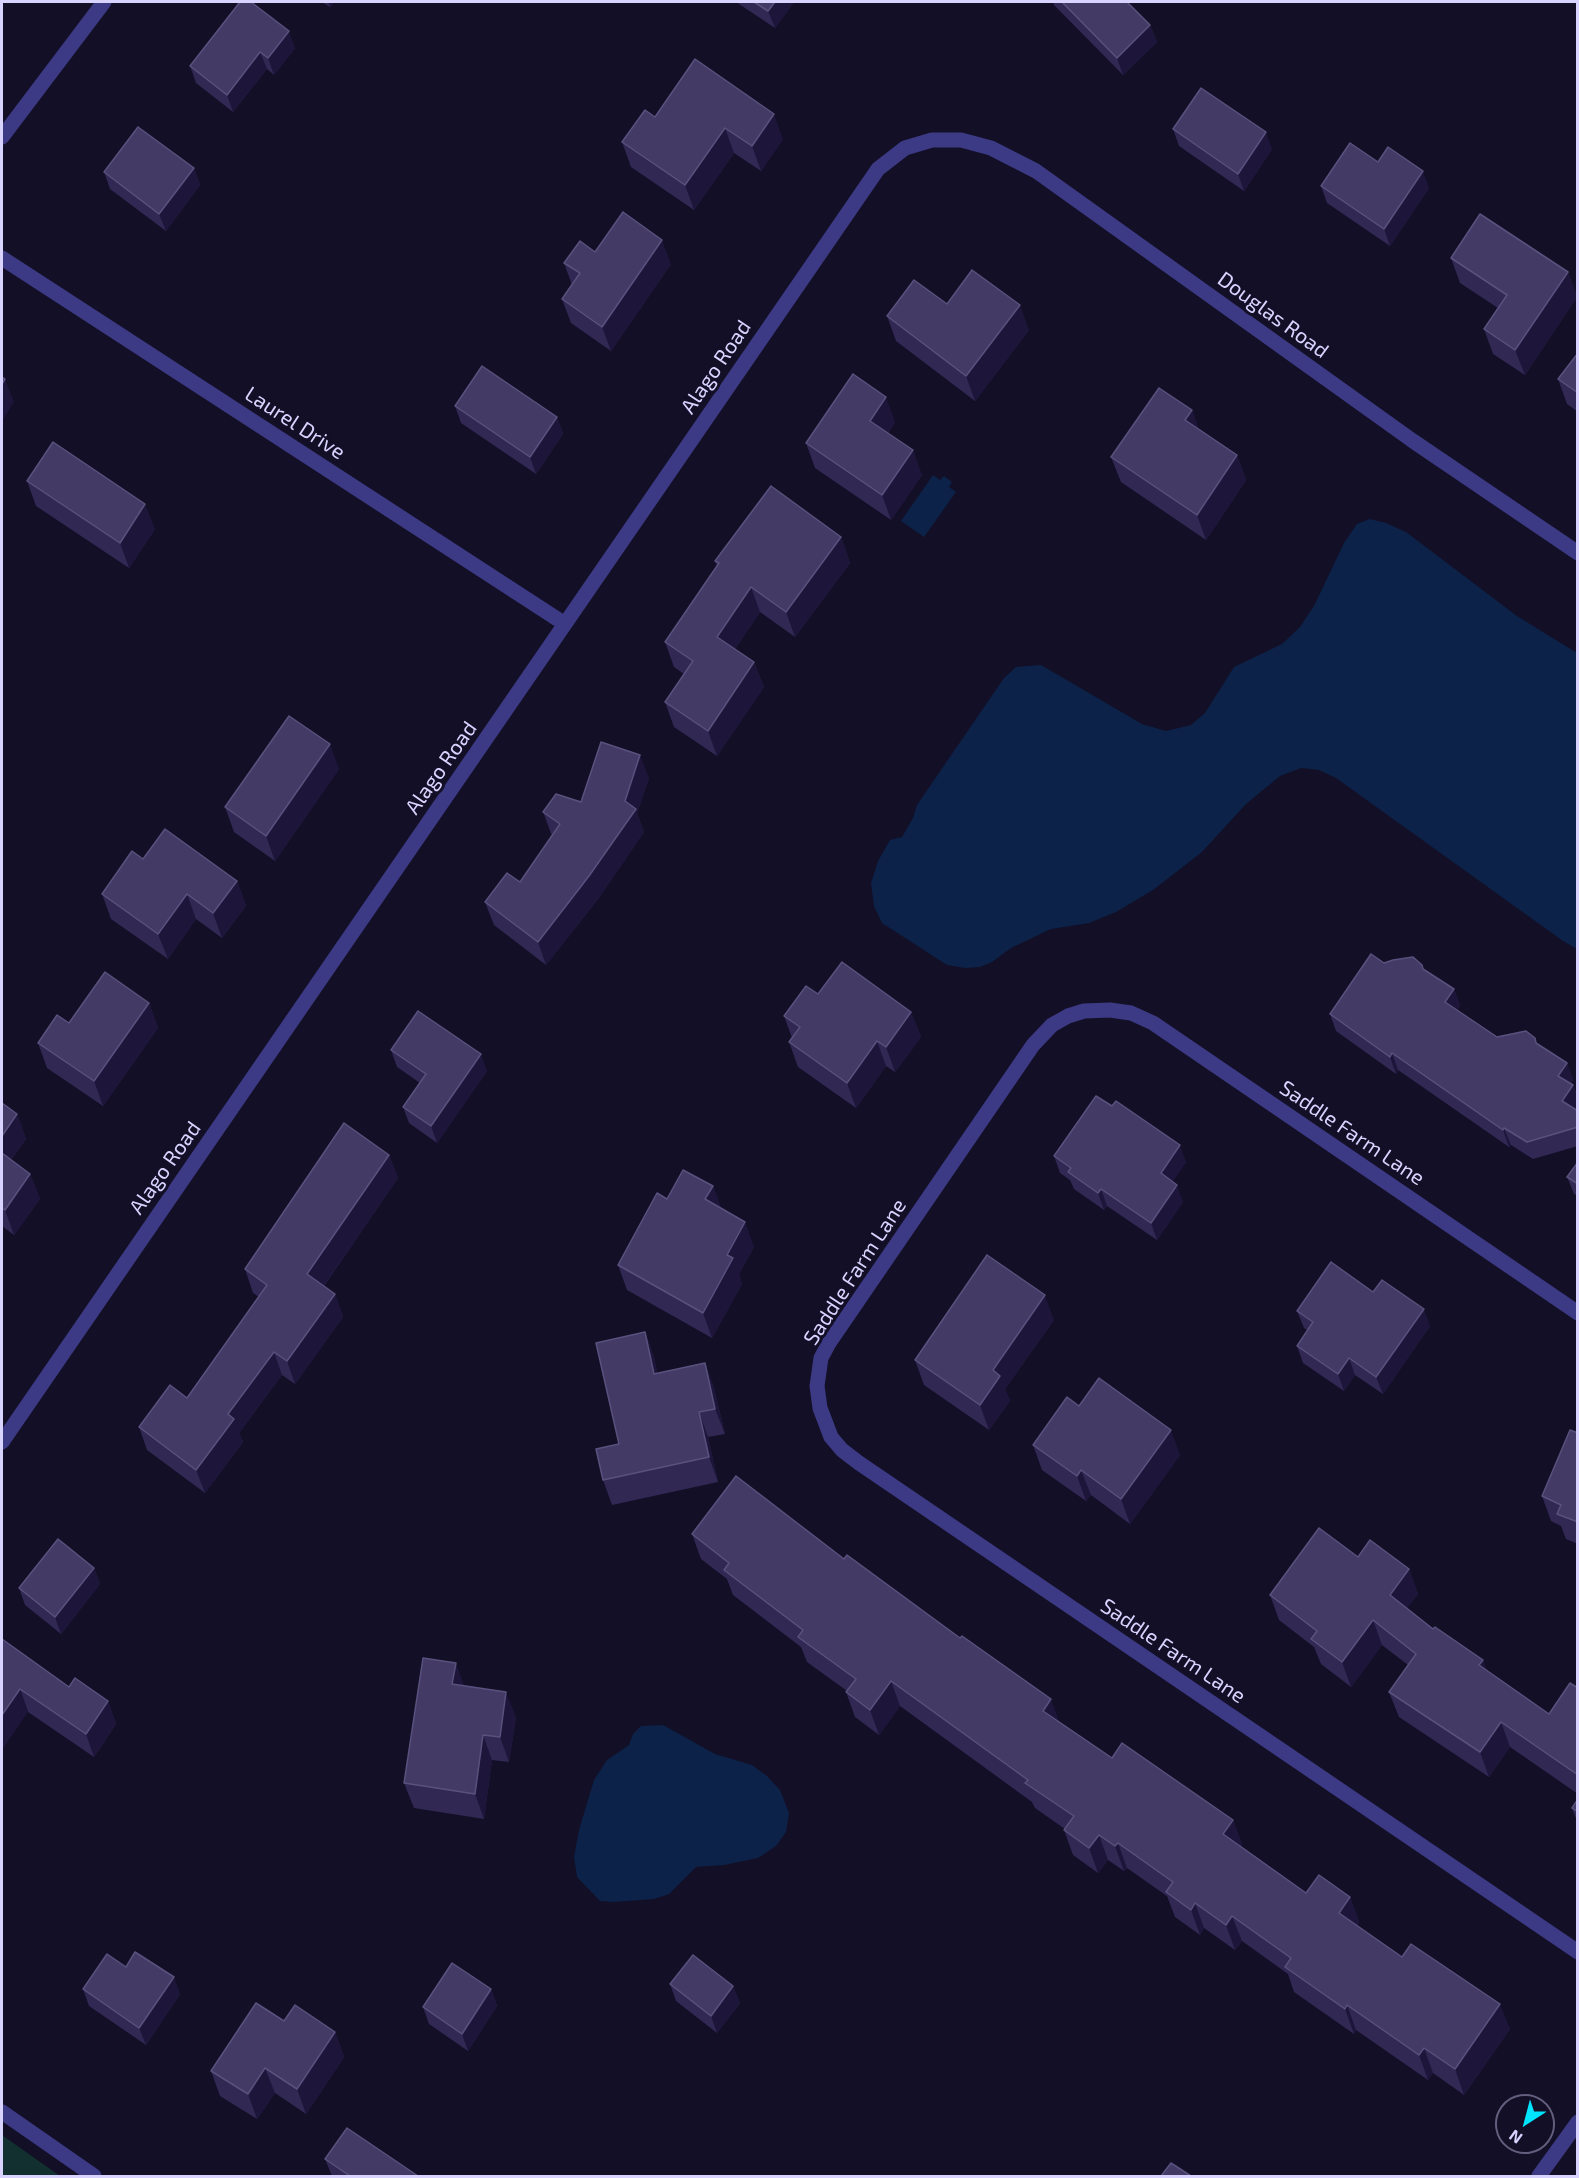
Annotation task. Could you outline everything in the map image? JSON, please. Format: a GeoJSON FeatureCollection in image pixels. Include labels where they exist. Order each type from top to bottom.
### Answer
{"type":"FeatureCollection","features":[{"type":"Feature","properties":{"kind":"street"},"geometry":{"type":"LineString","coordinates":[[2,137],[104,2]]}},
{"type":"Feature","properties":{"kind":"street","name":"Douglas Road"},"geometry":{"type":"LineString","coordinates":[[933,140],[961,140],[991,147],[1036,171],[1413,441],[1578,553]]}},
{"type":"Feature","properties":{"kind":"street","name":"Alago Road"},"geometry":{"type":"LineString","coordinates":[[2,1442],[878,169],[904,148],[933,140]]}},
{"type":"Feature","properties":{"kind":"street","name":"Laurel Drive"},"geometry":{"type":"LineString","coordinates":[[2,258],[565,624]]}},
{"type":"Feature","properties":{"kind":"street","name":"Saddle Farm Lane"},"geometry":{"type":"LineString","coordinates":[[1578,1313],[1153,1023],[1131,1013],[1110,1010],[1084,1011],[1052,1025],[1033,1045],[829,1343],[821,1358],[817,1386],[820,1408],[831,1437],[842,1450],[859,1463],[1578,1952]]}},
{"type":"Feature","properties":{"kind":"street"},"geometry":{"type":"LineString","coordinates":[[2,2112],[94,2176]]}},
{"type":"Feature","properties":{"kind":"street"},"geometry":{"type":"LineString","coordinates":[[1539,2176],[1578,2122]]}},
{"type":"Feature","properties":{"kind":"green space"},"geometry":{"type":"Polygon","coordinates":[[[2,2135],[60,2176],[2,2176],[2,2135]]]}},
{"type":"Feature","properties":{"kind":"water"},"geometry":{"type":"Polygon","coordinates":[[[933,475],[940,480],[944,476],[952,482],[949,487],[956,492],[924,537],[901,521],[933,475]]]}},
{"type":"Feature","properties":{"kind":"water"},"geometry":{"type":"Polygon","coordinates":[[[1370,519],[1406,532],[1517,616],[1577,653],[1577,949],[1336,778],[1319,770],[1301,768],[1280,776],[1246,804],[1202,852],[1153,890],[1116,912],[1089,923],[1051,929],[1011,948],[992,962],[980,967],[965,968],[947,965],[882,923],[874,906],[871,883],[878,861],[890,840],[902,837],[913,818],[917,805],[1004,678],[1016,667],[1041,665],[1142,724],[1166,731],[1191,725],[1205,713],[1234,667],[1282,644],[1300,627],[1314,606],[1344,543],[1357,524],[1370,519]]]}},
{"type":"Feature","properties":{"kind":"water"},"geometry":{"type":"Polygon","coordinates":[[[663,1725],[715,1754],[752,1765],[767,1776],[780,1790],[789,1813],[786,1832],[776,1846],[758,1858],[724,1865],[696,1867],[669,1894],[654,1899],[600,1901],[577,1877],[574,1857],[579,1830],[594,1780],[607,1760],[629,1745],[633,1734],[641,1726],[663,1725]]]}},
{"type":"Feature","properties":{"kind":"building"},"geometry":{"type":"Polygon","coordinates":[[[240,2],[251,2],[289,31],[268,58],[260,52],[227,95],[190,66],[240,2]]]}},
{"type":"Feature","properties":{"kind":"building"},"geometry":{"type":"Polygon","coordinates":[[[754,2],[775,2],[768,11],[754,2]]]}},
{"type":"Feature","properties":{"kind":"building"},"geometry":{"type":"Polygon","coordinates":[[[1062,2],[1127,2],[1150,25],[1117,58],[1062,2]]]}},
{"type":"Feature","properties":{"kind":"building"},"geometry":{"type":"Polygon","coordinates":[[[695,59],[774,114],[752,146],[725,128],[685,185],[622,142],[645,110],[655,117],[695,59]]]}},
{"type":"Feature","properties":{"kind":"building"},"geometry":{"type":"Polygon","coordinates":[[[1201,88],[1266,132],[1238,174],[1173,129],[1201,88]]]}},
{"type":"Feature","properties":{"kind":"building"},"geometry":{"type":"Polygon","coordinates":[[[138,127],[194,168],[159,214],[104,172],[138,127]]]}},
{"type":"Feature","properties":{"kind":"building"},"geometry":{"type":"Polygon","coordinates":[[[1350,143],[1378,162],[1388,147],[1423,171],[1384,229],[1321,186],[1350,143]]]}},
{"type":"Feature","properties":{"kind":"building"},"geometry":{"type":"Polygon","coordinates":[[[623,212],[662,240],[602,327],[562,299],[580,273],[564,263],[580,241],[595,252],[623,212]]]}},
{"type":"Feature","properties":{"kind":"building"},"geometry":{"type":"Polygon","coordinates":[[[1480,214],[1568,272],[1515,350],[1484,329],[1507,295],[1451,258],[1480,214]]]}},
{"type":"Feature","properties":{"kind":"building"},"geometry":{"type":"Polygon","coordinates":[[[972,270],[1020,305],[966,376],[887,316],[914,280],[947,304],[972,270]]]}},
{"type":"Feature","properties":{"kind":"building"},"geometry":{"type":"Polygon","coordinates":[[[1578,353],[1578,393],[1558,379],[1578,353]]]}},
{"type":"Feature","properties":{"kind":"building"},"geometry":{"type":"Polygon","coordinates":[[[482,366],[557,417],[530,457],[455,406],[482,366]]]}},
{"type":"Feature","properties":{"kind":"building"},"geometry":{"type":"Polygon","coordinates":[[[853,374],[886,397],[870,421],[913,450],[882,495],[806,443],[853,374]]]}},
{"type":"Feature","properties":{"kind":"building"},"geometry":{"type":"Polygon","coordinates":[[[1159,388],[1192,410],[1185,420],[1237,455],[1197,515],[1111,457],[1159,388]]]}},
{"type":"Feature","properties":{"kind":"building"},"geometry":{"type":"Polygon","coordinates":[[[53,442],[145,504],[120,543],[27,481],[53,442]]]}},
{"type":"Feature","properties":{"kind":"building"},"geometry":{"type":"Polygon","coordinates":[[[771,486],[841,537],[786,612],[751,587],[717,637],[754,662],[708,731],[665,702],[693,661],[665,642],[719,563],[715,561],[771,486]]]}},
{"type":"Feature","properties":{"kind":"building"},"geometry":{"type":"Polygon","coordinates":[[[289,716],[330,744],[266,836],[225,807],[289,716]]]}},
{"type":"Feature","properties":{"kind":"building"},"geometry":{"type":"Polygon","coordinates":[[[601,742],[640,755],[625,801],[636,809],[589,876],[538,942],[485,902],[507,873],[520,882],[560,824],[543,812],[556,794],[581,802],[601,742]]]}},
{"type":"Feature","properties":{"kind":"building"},"geometry":{"type":"Polygon","coordinates":[[[165,829],[237,881],[213,913],[187,894],[158,934],[102,894],[132,851],[143,859],[165,829]]]}},
{"type":"Feature","properties":{"kind":"building"},"geometry":{"type":"Polygon","coordinates":[[[1371,954],[1384,963],[1413,957],[1423,969],[1454,989],[1445,1002],[1497,1037],[1526,1031],[1535,1038],[1536,1043],[1567,1063],[1558,1076],[1573,1085],[1562,1101],[1578,1111],[1578,1127],[1527,1142],[1504,1128],[1503,1130],[1392,1053],[1390,1057],[1330,1014],[1371,954]]]}},
{"type":"Feature","properties":{"kind":"building"},"geometry":{"type":"Polygon","coordinates":[[[842,962],[911,1012],[886,1047],[877,1041],[847,1083],[789,1042],[800,1027],[784,1016],[806,986],[818,994],[842,962]]]}},
{"type":"Feature","properties":{"kind":"building"},"geometry":{"type":"Polygon","coordinates":[[[105,972],[149,1003],[94,1081],[38,1043],[57,1015],[69,1023],[105,972]]]}},
{"type":"Feature","properties":{"kind":"building"},"geometry":{"type":"Polygon","coordinates":[[[418,1011],[481,1054],[431,1126],[403,1107],[426,1074],[391,1050],[418,1011]]]}},
{"type":"Feature","properties":{"kind":"building"},"geometry":{"type":"Polygon","coordinates":[[[1096,1096],[1112,1106],[1116,1101],[1180,1145],[1161,1173],[1177,1185],[1151,1223],[1101,1189],[1098,1193],[1068,1172],[1071,1168],[1054,1156],[1096,1096]]]}},
{"type":"Feature","properties":{"kind":"building"},"geometry":{"type":"Polygon","coordinates":[[[2,1103],[17,1114],[2,1136],[2,1103]]]}},
{"type":"Feature","properties":{"kind":"building"},"geometry":{"type":"Polygon","coordinates":[[[344,1123],[389,1155],[307,1274],[335,1294],[287,1361],[274,1352],[228,1414],[234,1419],[196,1470],[139,1427],[170,1385],[187,1398],[267,1285],[245,1269],[344,1123]]]}},
{"type":"Feature","properties":{"kind":"building"},"geometry":{"type":"Polygon","coordinates":[[[2,1153],[30,1174],[5,1210],[2,1208],[2,1153]]]}},
{"type":"Feature","properties":{"kind":"building"},"geometry":{"type":"Polygon","coordinates":[[[1578,1162],[1578,1184],[1567,1177],[1578,1162]]]}},
{"type":"Feature","properties":{"kind":"building"},"geometry":{"type":"Polygon","coordinates":[[[683,1170],[713,1186],[705,1199],[745,1222],[727,1255],[733,1258],[703,1313],[618,1265],[657,1193],[667,1199],[683,1170]]]}},
{"type":"Feature","properties":{"kind":"building"},"geometry":{"type":"Polygon","coordinates":[[[987,1255],[1045,1295],[993,1370],[1000,1376],[980,1405],[915,1360],[987,1255]]]}},
{"type":"Feature","properties":{"kind":"building"},"geometry":{"type":"Polygon","coordinates":[[[1331,1262],[1373,1292],[1382,1280],[1424,1309],[1376,1377],[1349,1358],[1338,1374],[1297,1346],[1313,1322],[1297,1311],[1331,1262]]]}},
{"type":"Feature","properties":{"kind":"building"},"geometry":{"type":"Polygon","coordinates":[[[645,1332],[654,1374],[705,1363],[715,1409],[699,1412],[709,1457],[603,1480],[596,1449],[619,1444],[596,1343],[645,1332]]]}},
{"type":"Feature","properties":{"kind":"building"},"geometry":{"type":"Polygon","coordinates":[[[1099,1378],[1171,1430],[1121,1499],[1081,1470],[1077,1476],[1033,1445],[1067,1397],[1079,1406],[1099,1378]]]}},
{"type":"Feature","properties":{"kind":"building"},"geometry":{"type":"Polygon","coordinates":[[[1570,1430],[1578,1433],[1578,1522],[1557,1514],[1561,1505],[1542,1496],[1570,1430]]]}},
{"type":"Feature","properties":{"kind":"building"},"geometry":{"type":"Polygon","coordinates":[[[736,1476],[844,1559],[847,1555],[960,1638],[962,1636],[1051,1699],[1043,1711],[1112,1758],[1122,1743],[1233,1820],[1223,1834],[1306,1893],[1319,1875],[1350,1897],[1339,1913],[1402,1957],[1411,1944],[1500,2004],[1455,2069],[1424,2048],[1419,2055],[1347,2005],[1345,2009],[1285,1967],[1291,1958],[1232,1916],[1226,1925],[1195,1903],[1191,1910],[1166,1892],[1173,1882],[1118,1843],[1115,1846],[1099,1835],[1089,1848],[1064,1830],[1074,1816],[1025,1783],[1028,1780],[891,1681],[870,1710],[846,1692],[856,1679],[798,1637],[803,1630],[724,1570],[729,1563],[692,1534],[736,1476]]]}},
{"type":"Feature","properties":{"kind":"building"},"geometry":{"type":"Polygon","coordinates":[[[1319,1528],[1358,1557],[1370,1540],[1409,1569],[1390,1595],[1433,1629],[1435,1627],[1483,1660],[1479,1665],[1549,1714],[1570,1683],[1578,1688],[1578,1775],[1501,1722],[1480,1752],[1389,1692],[1416,1654],[1373,1620],[1342,1662],[1311,1639],[1317,1631],[1270,1595],[1319,1528]]]}},
{"type":"Feature","properties":{"kind":"building"},"geometry":{"type":"Polygon","coordinates":[[[58,1539],[94,1568],[55,1617],[19,1588],[58,1539]]]}},
{"type":"Feature","properties":{"kind":"building"},"geometry":{"type":"Polygon","coordinates":[[[2,1639],[69,1687],[75,1678],[108,1701],[86,1734],[20,1689],[2,1715],[2,1639]]]}},
{"type":"Feature","properties":{"kind":"building"},"geometry":{"type":"Polygon","coordinates":[[[423,1658],[456,1663],[452,1684],[506,1692],[500,1737],[483,1735],[475,1794],[404,1783],[423,1658]]]}},
{"type":"Feature","properties":{"kind":"building"},"geometry":{"type":"Polygon","coordinates":[[[1578,1799],[1578,1812],[1572,1808],[1578,1799]]]}},
{"type":"Feature","properties":{"kind":"building"},"geometry":{"type":"Polygon","coordinates":[[[135,1952],[174,1977],[139,2028],[83,1989],[107,1954],[126,1967],[135,1952]]]}},
{"type":"Feature","properties":{"kind":"building"},"geometry":{"type":"Polygon","coordinates":[[[693,1955],[733,1986],[711,2016],[670,1984],[693,1955]]]}},
{"type":"Feature","properties":{"kind":"building"},"geometry":{"type":"Polygon","coordinates":[[[452,1963],[491,1989],[462,2034],[423,2007],[452,1963]]]}},
{"type":"Feature","properties":{"kind":"building"},"geometry":{"type":"Polygon","coordinates":[[[256,2003],[284,2021],[295,2005],[335,2032],[297,2089],[265,2068],[248,2094],[211,2071],[256,2003]]]}},
{"type":"Feature","properties":{"kind":"building"},"geometry":{"type":"Polygon","coordinates":[[[347,2128],[418,2176],[350,2176],[325,2159],[347,2128]]]}},
{"type":"Feature","properties":{"kind":"building"},"geometry":{"type":"Polygon","coordinates":[[[1171,2163],[1191,2176],[1161,2176],[1171,2163]]]}}]}
